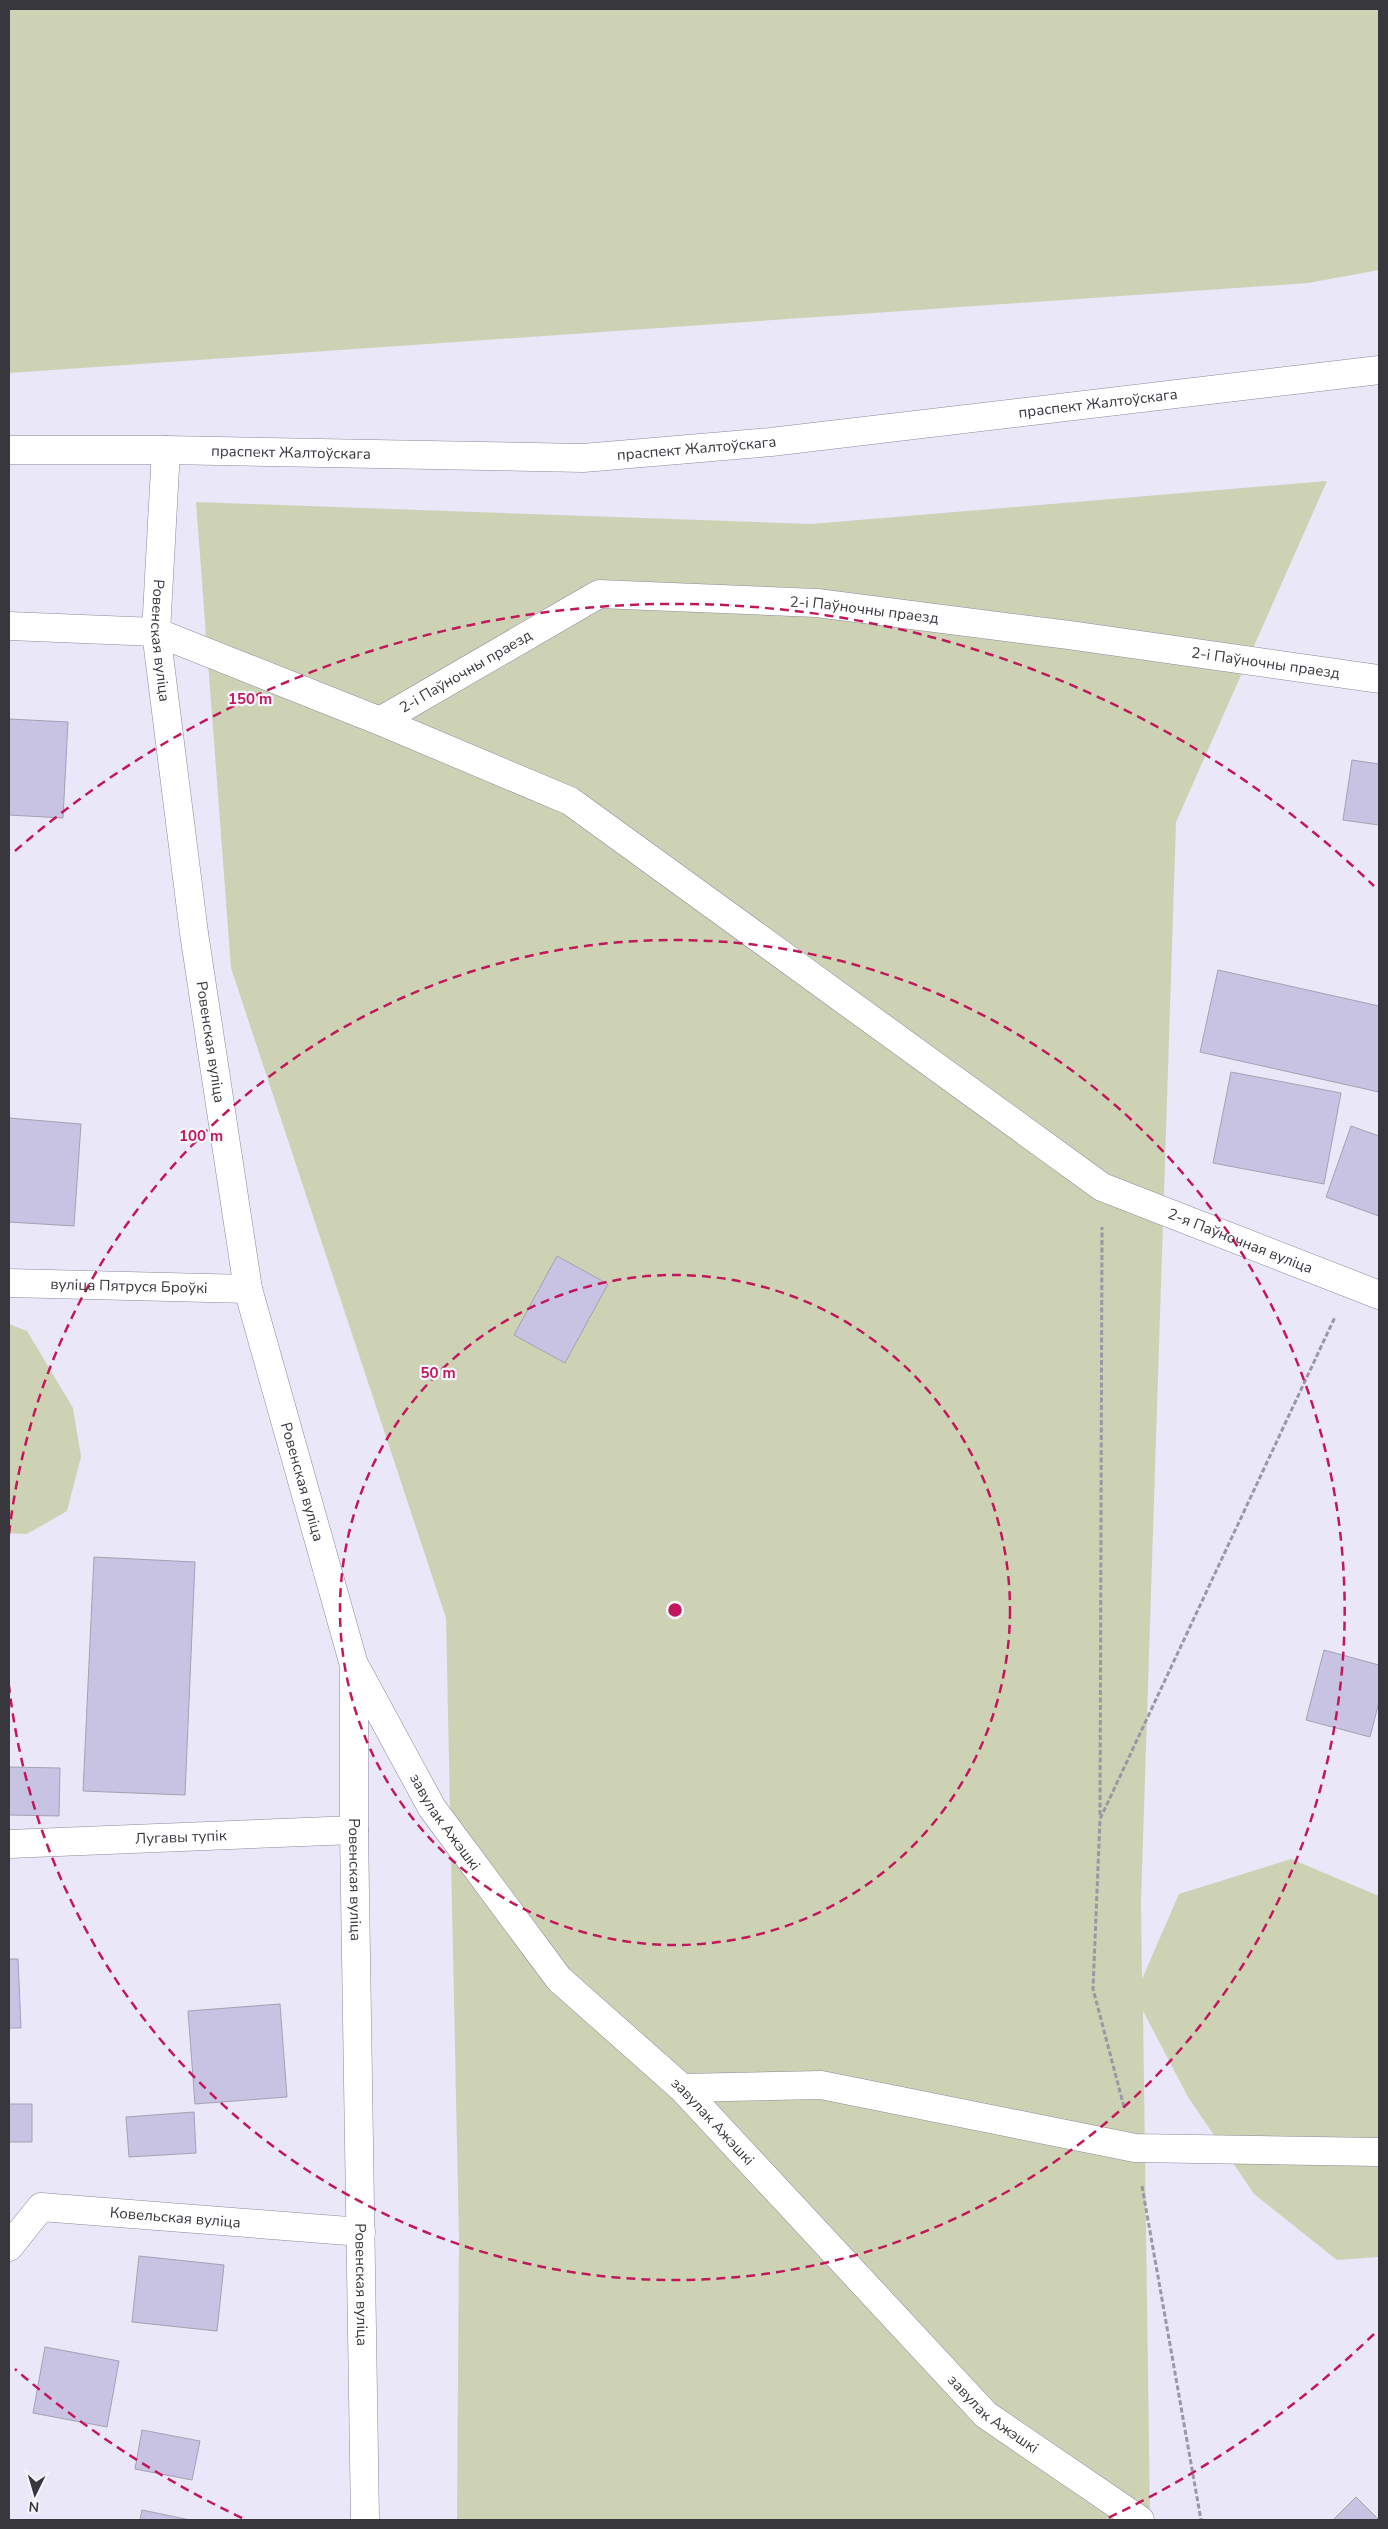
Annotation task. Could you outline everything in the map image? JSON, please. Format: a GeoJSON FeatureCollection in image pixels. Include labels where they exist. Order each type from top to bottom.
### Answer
{"type":"FeatureCollection","features":[{"type":"Feature","properties":{"kind":"street","name":"праспект Жалтоўскага"},"geometry":{"type":"LineString","coordinates":[[9,450],[166,450],[583,458],[771,442],[1379,370]]}},
{"type":"Feature","properties":{"kind":"street","name":"Ровенская вуліца"},"geometry":{"type":"LineString","coordinates":[[166,450],[156,632],[194,933],[248,1289],[354,1665],[354,1830],[365,2520]]}},
{"type":"Feature","properties":{"kind":"street","name":"2-і Паўночны праезд"},"geometry":{"type":"LineString","coordinates":[[380,721],[599,594],[817,603],[1069,635],[1379,679]]}},
{"type":"Feature","properties":{"kind":"street","name":"2-я Паўночная вуліца"},"geometry":{"type":"LineString","coordinates":[[9,626],[156,632],[380,721],[570,801],[1102,1187],[1379,1295]]}},
{"type":"Feature","properties":{"kind":"street","name":"вуліца Пятруся Броўкі"},"geometry":{"type":"LineString","coordinates":[[9,1283],[248,1289]]}},
{"type":"Feature","properties":{"kind":"street","name":"завулак Ажэшкі"},"geometry":{"type":"LineString","coordinates":[[354,1665],[432,1808],[559,1979],[682,2088],[986,2415],[1140,2520]]}},
{"type":"Feature","properties":{"kind":"street","name":"Лугавы тупік"},"geometry":{"type":"LineString","coordinates":[[9,1844],[354,1830]]}},
{"type":"Feature","properties":{"kind":"street"},"geometry":{"type":"LineString","coordinates":[[682,2088],[821,2085],[1135,2148],[1379,2152]]}},
{"type":"Feature","properties":{"kind":"street","name":"Ковельская вуліца"},"geometry":{"type":"LineString","coordinates":[[9,2247],[41,2207],[361,2232]]}},
{"type":"Feature","properties":{"kind":"path"},"geometry":{"type":"LineString","coordinates":[[1102,1187],[1100,1818],[1093,1989],[1135,2148],[1201,2520]]}},
{"type":"Feature","properties":{"kind":"path"},"geometry":{"type":"LineString","coordinates":[[1100,1818],[1351,1284]]}},
{"type":"Feature","properties":{"kind":"green space"},"geometry":{"type":"Polygon","coordinates":[[[9,9],[1379,9],[1379,270],[1308,283],[9,373],[9,9]]]}},
{"type":"Feature","properties":{"kind":"green space"},"geometry":{"type":"Polygon","coordinates":[[[1327,481],[1176,822],[1141,1901],[1142,1979],[1179,1894],[1291,1859],[1379,1896],[1379,2257],[1337,2260],[1254,2194],[1188,2097],[1143,2011],[1150,2520],[457,2520],[459,2239],[446,1618],[231,968],[196,502],[811,524],[1327,481]]]}},
{"type":"Feature","properties":{"kind":"green space"},"geometry":{"type":"Polygon","coordinates":[[[9,1324],[27,1331],[73,1408],[81,1457],[67,1511],[27,1534],[9,1533],[9,1324]]]}},
{"type":"Feature","properties":{"kind":"building"},"geometry":{"type":"Polygon","coordinates":[[[9,719],[68,722],[63,818],[9,815],[9,719]]]}},
{"type":"Feature","properties":{"kind":"building"},"geometry":{"type":"Polygon","coordinates":[[[1352,760],[1379,764],[1379,825],[1343,820],[1352,760]]]}},
{"type":"Feature","properties":{"kind":"building"},"geometry":{"type":"Polygon","coordinates":[[[1218,970],[1379,1006],[1379,1092],[1200,1052],[1218,970]]]}},
{"type":"Feature","properties":{"kind":"building"},"geometry":{"type":"Polygon","coordinates":[[[1231,1072],[1341,1093],[1324,1184],[1213,1163],[1231,1072]]]}},
{"type":"Feature","properties":{"kind":"building"},"geometry":{"type":"Polygon","coordinates":[[[9,1118],[81,1124],[74,1226],[9,1222],[9,1118]]]}},
{"type":"Feature","properties":{"kind":"building"},"geometry":{"type":"Polygon","coordinates":[[[1351,1126],[1379,1136],[1379,1216],[1326,1197],[1351,1126]]]}},
{"type":"Feature","properties":{"kind":"building"},"geometry":{"type":"Polygon","coordinates":[[[557,1256],[608,1284],[565,1363],[514,1335],[557,1256]]]}},
{"type":"Feature","properties":{"kind":"building"},"geometry":{"type":"Polygon","coordinates":[[[94,1557],[195,1562],[185,1795],[83,1791],[94,1557]]]}},
{"type":"Feature","properties":{"kind":"building"},"geometry":{"type":"Polygon","coordinates":[[[1324,1650],[1379,1665],[1379,1702],[1370,1737],[1306,1720],[1324,1650]]]}},
{"type":"Feature","properties":{"kind":"building"},"geometry":{"type":"Polygon","coordinates":[[[9,1767],[60,1768],[59,1816],[9,1815],[9,1767]]]}},
{"type":"Feature","properties":{"kind":"building"},"geometry":{"type":"Polygon","coordinates":[[[9,1959],[18,1959],[21,2028],[9,2028],[9,1959]]]}},
{"type":"Feature","properties":{"kind":"building"},"geometry":{"type":"Polygon","coordinates":[[[280,2004],[287,2097],[195,2104],[188,2011],[280,2004]]]}},
{"type":"Feature","properties":{"kind":"building"},"geometry":{"type":"Polygon","coordinates":[[[9,2104],[32,2104],[32,2142],[9,2142],[9,2104]]]}},
{"type":"Feature","properties":{"kind":"building"},"geometry":{"type":"Polygon","coordinates":[[[194,2112],[196,2153],[129,2157],[126,2117],[194,2112]]]}},
{"type":"Feature","properties":{"kind":"building"},"geometry":{"type":"Polygon","coordinates":[[[139,2256],[224,2265],[217,2331],[132,2322],[139,2256]]]}},
{"type":"Feature","properties":{"kind":"building"},"geometry":{"type":"Polygon","coordinates":[[[45,2347],[119,2361],[107,2427],[33,2413],[45,2347]]]}},
{"type":"Feature","properties":{"kind":"building"},"geometry":{"type":"Polygon","coordinates":[[[142,2430],[200,2441],[192,2480],[135,2469],[142,2430]]]}},
{"type":"Feature","properties":{"kind":"building"},"geometry":{"type":"Polygon","coordinates":[[[1356,2497],[1379,2520],[1333,2520],[1356,2497]]]}},
{"type":"Feature","properties":{"kind":"building"},"geometry":{"type":"Polygon","coordinates":[[[142,2510],[190,2520],[140,2520],[142,2510]]]}}]}
